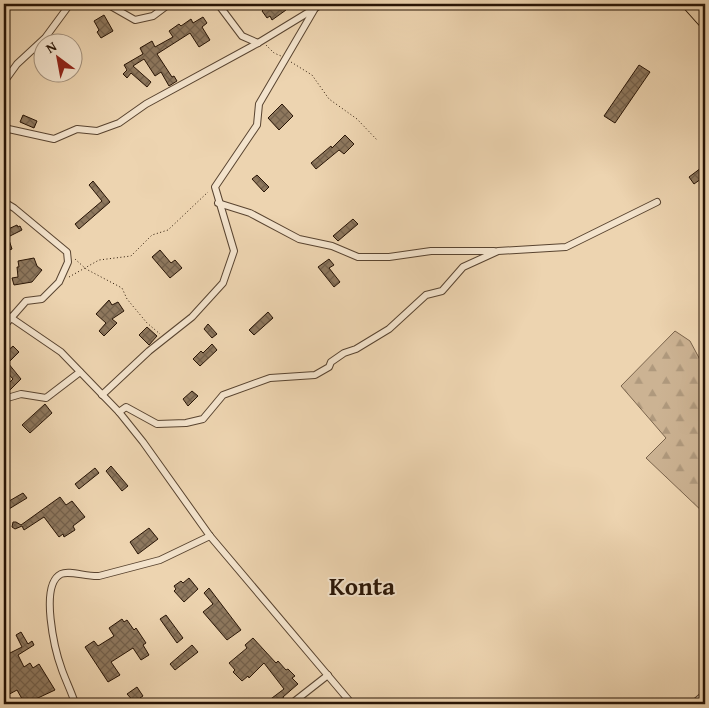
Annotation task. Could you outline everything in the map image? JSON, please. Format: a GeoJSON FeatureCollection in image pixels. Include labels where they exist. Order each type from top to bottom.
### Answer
{"type":"FeatureCollection","features":[{"type":"Feature","properties":{"kind":"highway"},"geometry":{"type":"LineString","coordinates":[[688,4],[705,23]]}},
{"type":"Feature","properties":{"kind":"street"},"geometry":{"type":"LineString","coordinates":[[4,82],[17,64],[45,38],[69,5],[78,4]]}},
{"type":"Feature","properties":{"kind":"street"},"geometry":{"type":"LineString","coordinates":[[107,4],[135,20],[154,16],[169,4]]}},
{"type":"Feature","properties":{"kind":"street"},"geometry":{"type":"LineString","coordinates":[[218,4],[242,36],[260,42]]}},
{"type":"Feature","properties":{"kind":"street"},"geometry":{"type":"LineString","coordinates":[[4,128],[54,139],[77,129],[97,131],[119,123],[146,104],[260,42],[322,4]]}},
{"type":"Feature","properties":{"kind":"street"},"geometry":{"type":"LineString","coordinates":[[102,395],[149,351],[192,317],[223,283],[234,250],[214,187],[257,125],[259,104],[314,10]]}},
{"type":"Feature","properties":{"kind":"street"},"geometry":{"type":"LineString","coordinates":[[4,202],[14,208],[67,252],[68,262],[59,282],[42,299],[26,301],[4,326]]}},
{"type":"Feature","properties":{"kind":"street"},"geometry":{"type":"LineString","coordinates":[[218,202],[250,213],[299,239],[332,246],[358,258],[389,257],[431,251],[498,251],[566,247],[658,202]]}},
{"type":"Feature","properties":{"kind":"street"},"geometry":{"type":"LineString","coordinates":[[119,412],[126,407],[157,424],[186,424],[203,419],[223,395],[270,378],[315,375],[329,367],[331,362],[344,353],[356,349],[389,329],[426,295],[442,291],[463,267],[498,251]]}},
{"type":"Feature","properties":{"kind":"street"},"geometry":{"type":"LineString","coordinates":[[4,313],[61,352],[119,412],[143,442],[210,536],[352,704]]}},
{"type":"Feature","properties":{"kind":"street"},"geometry":{"type":"LineString","coordinates":[[4,399],[21,394],[46,398],[80,372]]}},
{"type":"Feature","properties":{"kind":"street"},"geometry":{"type":"LineString","coordinates":[[73,704],[75,703],[62,669],[49,612],[52,584],[59,575],[68,572],[90,577],[99,576],[160,560],[210,536]]}},
{"type":"Feature","properties":{"kind":"street"},"geometry":{"type":"LineString","coordinates":[[291,704],[328,675]]}},
{"type":"Feature","properties":{"kind":"street"},"geometry":{"type":"LineString","coordinates":[[693,704],[705,694]]}},
{"type":"Feature","properties":{"kind":"path"},"geometry":{"type":"LineString","coordinates":[[260,42],[274,53],[286,58],[312,75],[329,98],[357,119],[378,141]]}},
{"type":"Feature","properties":{"kind":"path"},"geometry":{"type":"LineString","coordinates":[[59,282],[86,269],[99,260],[130,256],[152,235],[168,230],[214,187]]}},
{"type":"Feature","properties":{"kind":"path"},"geometry":{"type":"LineString","coordinates":[[67,252],[86,269],[122,288],[127,299],[147,323],[166,338]]}},
{"type":"Feature","properties":{"kind":"green space"},"geometry":{"type":"Polygon","coordinates":[[[675,331],[690,341],[705,369],[705,514],[646,458],[666,438],[621,386],[675,331]]]}},
{"type":"Feature","properties":{"kind":"building"},"geometry":{"type":"Polygon","coordinates":[[[265,4],[281,4],[286,10],[272,20],[270,16],[267,18],[262,11],[264,9],[262,6],[265,4]]]}},
{"type":"Feature","properties":{"kind":"building"},"geometry":{"type":"Polygon","coordinates":[[[104,15],[113,31],[101,38],[94,21],[104,15]]]}},
{"type":"Feature","properties":{"kind":"building"},"geometry":{"type":"Polygon","coordinates":[[[203,17],[207,23],[202,27],[210,40],[199,47],[190,33],[157,54],[172,77],[174,76],[177,81],[169,86],[161,72],[155,76],[144,59],[133,66],[151,82],[147,87],[131,73],[127,78],[123,74],[127,70],[124,65],[143,54],[140,48],[152,41],[155,47],[173,37],[169,31],[179,24],[181,26],[191,19],[193,23],[203,17]]]}},
{"type":"Feature","properties":{"kind":"building"},"geometry":{"type":"Polygon","coordinates":[[[639,65],[650,72],[615,123],[604,116],[639,65]]]}},
{"type":"Feature","properties":{"kind":"building"},"geometry":{"type":"Polygon","coordinates":[[[282,104],[293,116],[279,130],[268,118],[282,104]]]}},
{"type":"Feature","properties":{"kind":"building"},"geometry":{"type":"Polygon","coordinates":[[[23,115],[37,121],[34,128],[20,122],[23,115]]]}},
{"type":"Feature","properties":{"kind":"building"},"geometry":{"type":"Polygon","coordinates":[[[345,135],[354,144],[344,154],[339,150],[316,169],[311,163],[331,146],[332,148],[345,135]]]}},
{"type":"Feature","properties":{"kind":"building"},"geometry":{"type":"Polygon","coordinates":[[[705,165],[705,176],[694,184],[689,177],[705,165]]]}},
{"type":"Feature","properties":{"kind":"building"},"geometry":{"type":"Polygon","coordinates":[[[257,175],[269,187],[264,192],[252,179],[257,175]]]}},
{"type":"Feature","properties":{"kind":"building"},"geometry":{"type":"Polygon","coordinates":[[[93,181],[110,202],[79,229],[75,224],[102,201],[89,185],[93,181]]]}},
{"type":"Feature","properties":{"kind":"building"},"geometry":{"type":"Polygon","coordinates":[[[353,219],[358,224],[338,241],[333,236],[353,219]]]}},
{"type":"Feature","properties":{"kind":"building"},"geometry":{"type":"Polygon","coordinates":[[[17,225],[22,230],[8,237],[12,249],[4,252],[4,228],[6,232],[6,230],[17,225]]]}},
{"type":"Feature","properties":{"kind":"building"},"geometry":{"type":"Polygon","coordinates":[[[160,250],[171,263],[175,260],[182,268],[170,278],[152,257],[160,250]]]}},
{"type":"Feature","properties":{"kind":"building"},"geometry":{"type":"Polygon","coordinates":[[[34,258],[37,266],[42,270],[32,282],[14,285],[12,278],[18,277],[18,261],[34,258]]]}},
{"type":"Feature","properties":{"kind":"building"},"geometry":{"type":"Polygon","coordinates":[[[329,259],[334,265],[329,268],[340,282],[334,287],[318,267],[329,259]]]}},
{"type":"Feature","properties":{"kind":"building"},"geometry":{"type":"Polygon","coordinates":[[[109,300],[112,305],[118,302],[124,311],[112,319],[117,323],[104,336],[99,331],[106,323],[96,314],[109,300]]]}},
{"type":"Feature","properties":{"kind":"building"},"geometry":{"type":"Polygon","coordinates":[[[268,312],[273,318],[254,335],[249,330],[268,312]]]}},
{"type":"Feature","properties":{"kind":"building"},"geometry":{"type":"Polygon","coordinates":[[[208,324],[217,334],[212,338],[204,329],[208,324]]]}},
{"type":"Feature","properties":{"kind":"building"},"geometry":{"type":"Polygon","coordinates":[[[147,327],[157,336],[149,345],[139,335],[147,327]]]}},
{"type":"Feature","properties":{"kind":"building"},"geometry":{"type":"Polygon","coordinates":[[[212,344],[217,350],[200,366],[193,359],[212,344]]]}},
{"type":"Feature","properties":{"kind":"building"},"geometry":{"type":"Polygon","coordinates":[[[13,346],[19,352],[8,363],[21,379],[4,394],[4,388],[13,379],[4,369],[4,354],[13,346]]]}},
{"type":"Feature","properties":{"kind":"building"},"geometry":{"type":"Polygon","coordinates":[[[192,391],[198,396],[188,406],[183,399],[192,391]]]}},
{"type":"Feature","properties":{"kind":"building"},"geometry":{"type":"Polygon","coordinates":[[[45,404],[52,413],[30,433],[22,425],[45,404]]]}},
{"type":"Feature","properties":{"kind":"building"},"geometry":{"type":"Polygon","coordinates":[[[111,466],[128,486],[122,491],[106,471],[111,466]]]}},
{"type":"Feature","properties":{"kind":"building"},"geometry":{"type":"Polygon","coordinates":[[[95,468],[99,473],[79,489],[75,484],[95,468]]]}},
{"type":"Feature","properties":{"kind":"building"},"geometry":{"type":"Polygon","coordinates":[[[23,493],[27,498],[4,512],[4,504],[23,493]]]}},
{"type":"Feature","properties":{"kind":"building"},"geometry":{"type":"Polygon","coordinates":[[[60,497],[66,505],[72,501],[85,517],[73,526],[75,530],[64,537],[63,534],[59,537],[44,517],[24,530],[22,526],[15,529],[12,527],[13,522],[21,525],[60,497]]]}},
{"type":"Feature","properties":{"kind":"building"},"geometry":{"type":"Polygon","coordinates":[[[149,528],[158,539],[138,554],[130,542],[149,528]]]}},
{"type":"Feature","properties":{"kind":"building"},"geometry":{"type":"Polygon","coordinates":[[[189,578],[198,589],[184,602],[174,591],[176,589],[174,586],[181,581],[183,583],[189,578]]]}},
{"type":"Feature","properties":{"kind":"building"},"geometry":{"type":"Polygon","coordinates":[[[209,588],[241,630],[227,640],[203,612],[213,604],[204,593],[209,588]]]}},
{"type":"Feature","properties":{"kind":"building"},"geometry":{"type":"Polygon","coordinates":[[[166,615],[183,638],[177,643],[160,619],[166,615]]]}},
{"type":"Feature","properties":{"kind":"building"},"geometry":{"type":"Polygon","coordinates":[[[122,619],[124,622],[127,620],[134,630],[136,628],[146,643],[143,645],[149,655],[141,660],[133,648],[111,662],[120,675],[108,682],[85,647],[94,641],[98,646],[114,636],[109,628],[122,619]]]}},
{"type":"Feature","properties":{"kind":"building"},"geometry":{"type":"Polygon","coordinates":[[[21,632],[28,644],[32,641],[34,645],[18,655],[24,667],[30,663],[33,668],[39,664],[55,690],[25,704],[17,690],[4,697],[4,656],[22,647],[16,635],[21,632]]]}},
{"type":"Feature","properties":{"kind":"building"},"geometry":{"type":"Polygon","coordinates":[[[253,638],[276,663],[278,661],[295,676],[292,678],[298,684],[278,704],[264,704],[284,689],[264,663],[249,678],[248,676],[242,681],[233,672],[235,670],[229,663],[247,648],[245,645],[253,638]]]}},
{"type":"Feature","properties":{"kind":"building"},"geometry":{"type":"Polygon","coordinates":[[[192,645],[198,652],[175,670],[170,664],[192,645]]]}},
{"type":"Feature","properties":{"kind":"building"},"geometry":{"type":"Polygon","coordinates":[[[137,687],[143,696],[136,704],[127,694],[137,687]]]}},
{"type":"Feature","properties":{"kind":"district","name":"Konta"},"geometry":{"type":"Point","coordinates":[362,586]}}]}
